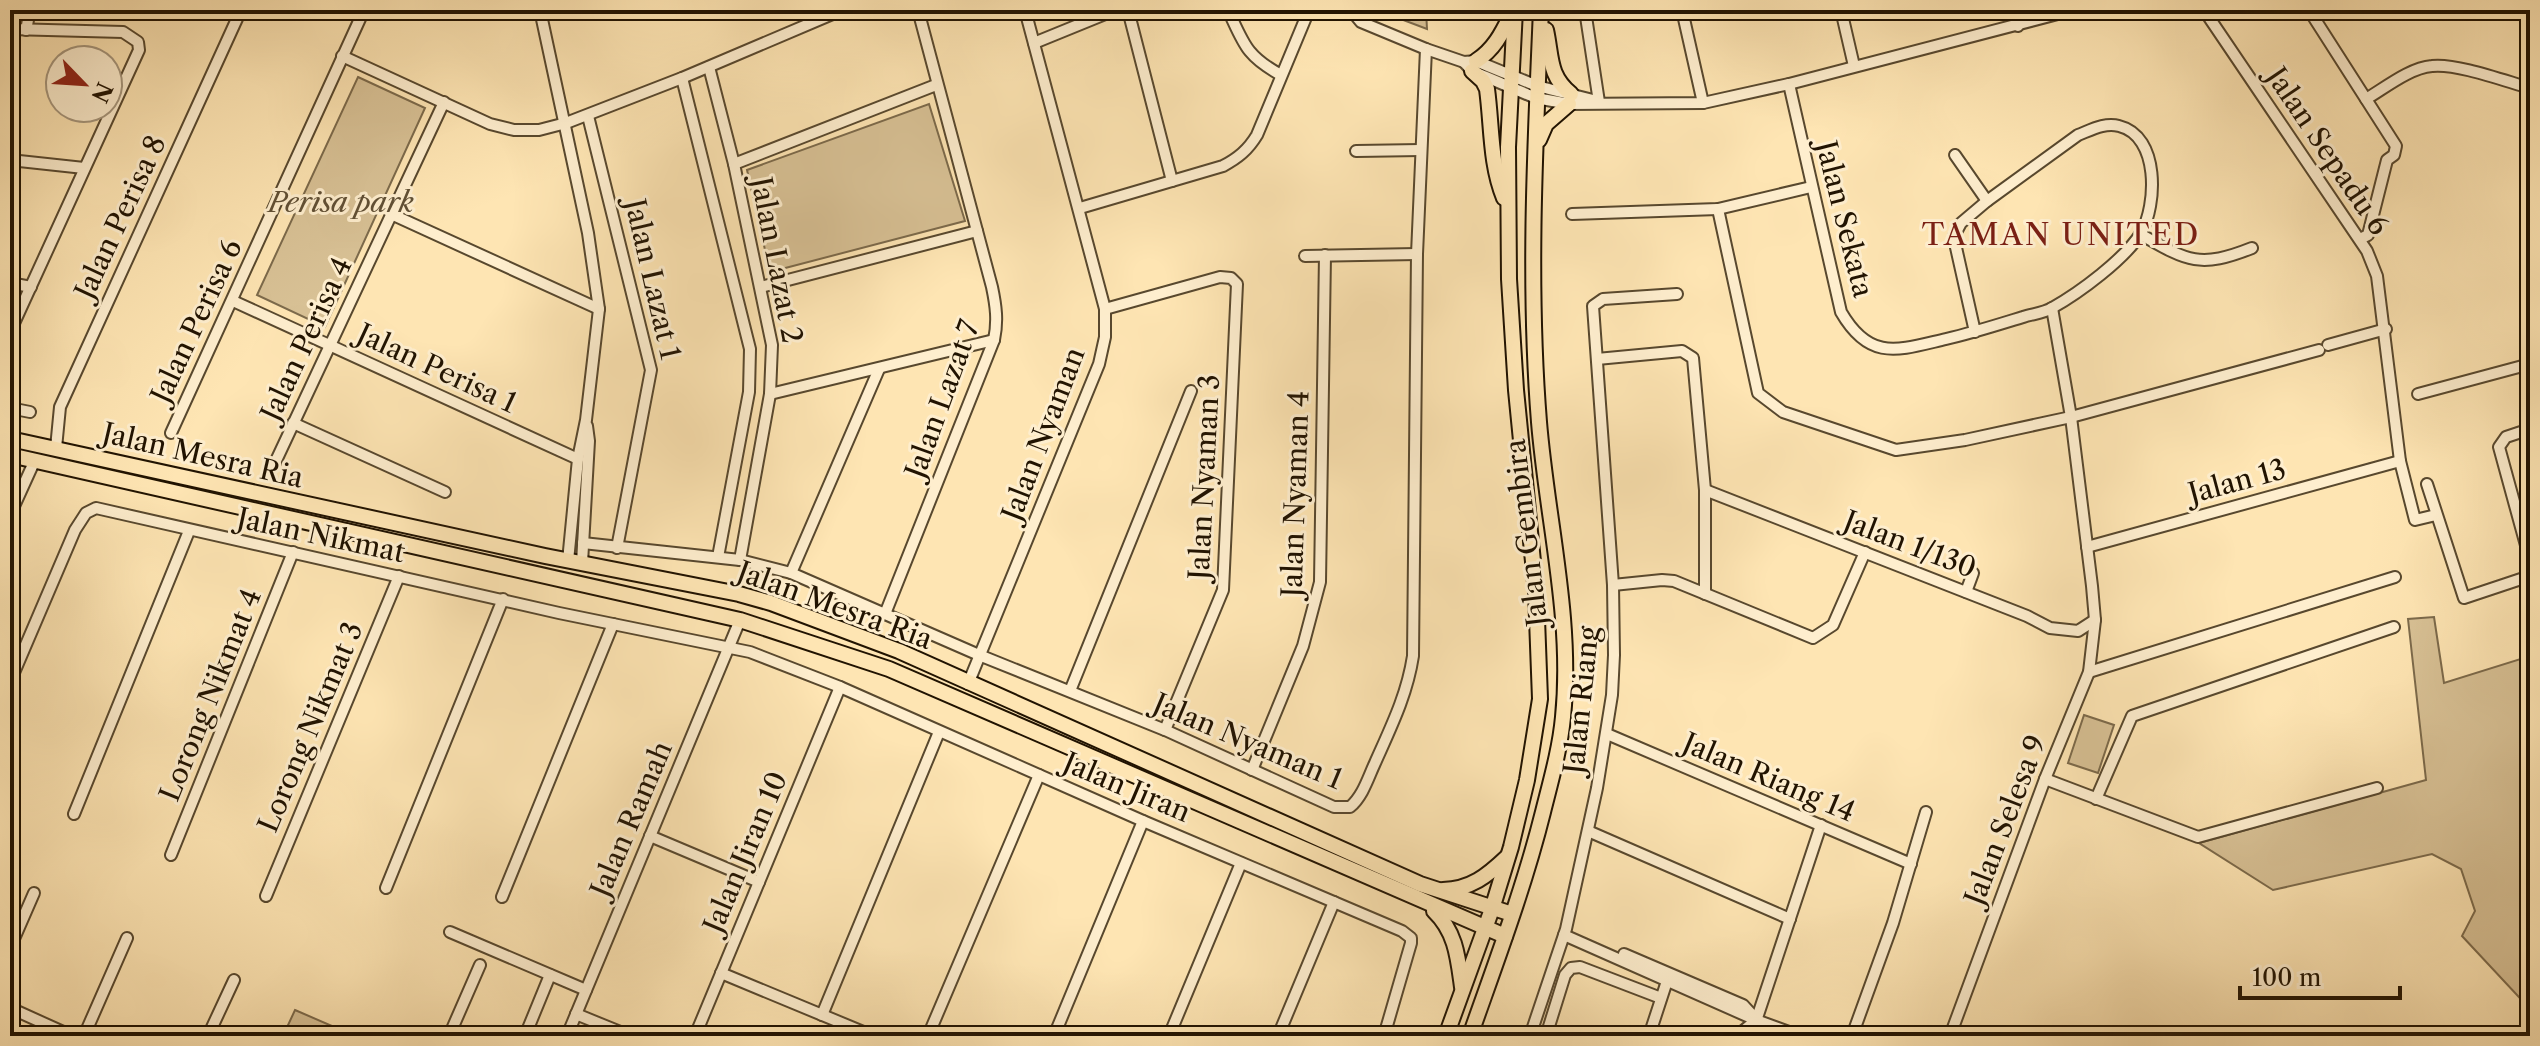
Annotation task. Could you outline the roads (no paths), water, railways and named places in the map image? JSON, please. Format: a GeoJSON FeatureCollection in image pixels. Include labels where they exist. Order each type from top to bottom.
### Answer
{"type":"FeatureCollection","features":[{"type":"Feature","properties":{"kind":"main road"},"geometry":{"type":"LineString","coordinates":[[1508,206],[1497,181],[1487,89],[1471,65],[1491,50],[1514,10]]}},
{"type":"Feature","properties":{"kind":"main road","name":"Jalan Gembira"},"geometry":{"type":"LineString","coordinates":[[1446,1036],[1508,855],[1527,780],[1540,699],[1536,592],[1516,390],[1509,279],[1508,147],[1514,10]]}},
{"type":"Feature","properties":{"kind":"main road"},"geometry":{"type":"LineString","coordinates":[[1536,148],[1546,124],[1570,99],[1552,67],[1541,12]]}},
{"type":"Feature","properties":{"kind":"main road","name":"Jalan Gembira"},"geometry":{"type":"LineString","coordinates":[[1470,1036],[1535,843],[1554,772],[1567,677],[1539,421],[1533,284],[1536,92],[1541,12]]}},
{"type":"Feature","properties":{"kind":"main road","name":"Jalan Mesra Ria"},"geometry":{"type":"LineString","coordinates":[[10,439],[574,565],[706,587],[771,603],[899,651],[1438,890],[1512,914]]}},
{"type":"Feature","properties":{"kind":"main road","name":"Jalan Mesra Ria"},"geometry":{"type":"LineString","coordinates":[[10,455],[740,620],[889,669],[1505,936]]}},
{"type":"Feature","properties":{"kind":"main road"},"geometry":{"type":"LineString","coordinates":[[540,576],[574,565],[595,587]]}},
{"type":"Feature","properties":{"kind":"main road"},"geometry":{"type":"LineString","coordinates":[[706,587],[726,601],[740,620],[751,610],[771,603]]}},
{"type":"Feature","properties":{"kind":"main road"},"geometry":{"type":"LineString","coordinates":[[1438,890],[1473,885],[1508,855]]}},
{"type":"Feature","properties":{"kind":"main road"},"geometry":{"type":"LineString","coordinates":[[1425,903],[1451,931],[1462,991]]}},
{"type":"Feature","properties":{"kind":"street"},"geometry":{"type":"LineString","coordinates":[[26,30],[30,10]]}},
{"type":"Feature","properties":{"kind":"street","name":"Jalan Perisa 8"},"geometry":{"type":"LineString","coordinates":[[56,448],[60,407],[241,10]]}},
{"type":"Feature","properties":{"kind":"street","name":"Jalan Perisa 6"},"geometry":{"type":"LineString","coordinates":[[171,433],[364,10]]}},
{"type":"Feature","properties":{"kind":"street"},"geometry":{"type":"LineString","coordinates":[[342,56],[490,124],[514,130],[539,130],[588,116],[842,10]]}},
{"type":"Feature","properties":{"kind":"street","name":"Jalan Lazat 7"},"geometry":{"type":"LineString","coordinates":[[885,614],[994,340],[997,310],[918,10]]}},
{"type":"Feature","properties":{"kind":"street","name":"Jalan Nyaman"},"geometry":{"type":"LineString","coordinates":[[968,684],[1099,364],[1105,337],[1105,309],[1025,10]]}},
{"type":"Feature","properties":{"kind":"street"},"geometry":{"type":"LineString","coordinates":[[1034,43],[1115,10]]}},
{"type":"Feature","properties":{"kind":"street"},"geometry":{"type":"LineString","coordinates":[[1128,10],[1172,181]]}},
{"type":"Feature","properties":{"kind":"street"},"geometry":{"type":"LineString","coordinates":[[1228,10],[1248,52],[1281,75]]}},
{"type":"Feature","properties":{"kind":"street"},"geometry":{"type":"LineString","coordinates":[[1080,208],[1223,166],[1238,158],[1250,147],[1309,10]]}},
{"type":"Feature","properties":{"kind":"street"},"geometry":{"type":"LineString","coordinates":[[1351,10],[1361,22],[1536,92],[1599,102],[1703,103],[1789,84],[2073,10]]}},
{"type":"Feature","properties":{"kind":"street"},"geometry":{"type":"LineString","coordinates":[[1585,10],[1599,102]]}},
{"type":"Feature","properties":{"kind":"street"},"geometry":{"type":"LineString","coordinates":[[1682,10],[1703,103]]}},
{"type":"Feature","properties":{"kind":"street"},"geometry":{"type":"LineString","coordinates":[[1841,10],[1854,66]]}},
{"type":"Feature","properties":{"kind":"street"},"geometry":{"type":"LineString","coordinates":[[2014,10],[2018,26]]}},
{"type":"Feature","properties":{"kind":"street","name":"Jalan Sepadu 6"},"geometry":{"type":"LineString","coordinates":[[2204,10],[2360,239],[2377,276],[2400,461],[2415,520],[2436,515]]}},
{"type":"Feature","properties":{"kind":"street"},"geometry":{"type":"LineString","coordinates":[[2309,10],[2396,146],[2394,155],[2387,160],[2368,235],[2360,239]]}},
{"type":"Feature","properties":{"kind":"street"},"geometry":{"type":"LineString","coordinates":[[544,11],[598,288],[599,309],[586,420],[578,459],[574,565]]}},
{"type":"Feature","properties":{"kind":"street"},"geometry":{"type":"LineString","coordinates":[[10,29],[123,32],[138,42],[136,60],[10,332]]}},
{"type":"Feature","properties":{"kind":"street","name":"Jalan Nyaman 1"},"geometry":{"type":"LineString","coordinates":[[583,543],[740,560],[791,573],[979,655],[1165,730],[1334,807],[1350,807],[1361,794],[1405,696],[1413,656],[1417,254],[1426,49]]}},
{"type":"Feature","properties":{"kind":"street"},"geometry":{"type":"LineString","coordinates":[[2366,99],[2413,71],[2431,66],[2446,66],[2530,88]]}},
{"type":"Feature","properties":{"kind":"street","name":"Jalan Lazat 2"},"geometry":{"type":"LineString","coordinates":[[709,67],[734,164],[772,345],[770,394],[740,560]]}},
{"type":"Feature","properties":{"kind":"street","name":"Jalan Lazat 2"},"geometry":{"type":"LineString","coordinates":[[682,78],[750,349],[749,392],[718,557]]}},
{"type":"Feature","properties":{"kind":"street","name":"Jalan Sekata"},"geometry":{"type":"LineString","coordinates":[[1789,84],[1841,312],[1861,339],[1890,351],[1975,332],[2052,308],[2114,264],[2140,234],[2152,191],[2150,166],[2140,142],[2132,132],[2121,126],[2102,126],[2078,135],[1961,223],[1954,236],[1975,332]]}},
{"type":"Feature","properties":{"kind":"street"},"geometry":{"type":"LineString","coordinates":[[734,164],[936,85]]}},
{"type":"Feature","properties":{"kind":"street","name":"Jalan Perisa 4"},"geometry":{"type":"LineString","coordinates":[[274,465],[444,102]]}},
{"type":"Feature","properties":{"kind":"street","name":"Jalan Lazat 1"},"geometry":{"type":"LineString","coordinates":[[588,116],[651,370],[617,548]]}},
{"type":"Feature","properties":{"kind":"street"},"geometry":{"type":"LineString","coordinates":[[1356,151],[1421,150]]}},
{"type":"Feature","properties":{"kind":"street"},"geometry":{"type":"LineString","coordinates":[[1955,155],[1987,201]]}},
{"type":"Feature","properties":{"kind":"street"},"geometry":{"type":"LineString","coordinates":[[10,160],[84,168]]}},
{"type":"Feature","properties":{"kind":"street"},"geometry":{"type":"LineString","coordinates":[[1572,214],[1718,209],[1811,187]]}},
{"type":"Feature","properties":{"kind":"street"},"geometry":{"type":"LineString","coordinates":[[1718,209],[1758,393],[1773,407],[1851,437],[1896,450],[1965,440],[2071,417],[2386,329]]}},
{"type":"Feature","properties":{"kind":"street"},"geometry":{"type":"LineString","coordinates":[[391,214],[599,309]]}},
{"type":"Feature","properties":{"kind":"street"},"geometry":{"type":"LineString","coordinates":[[761,287],[977,231]]}},
{"type":"Feature","properties":{"kind":"street"},"geometry":{"type":"LineString","coordinates":[[2140,234],[2188,260],[2228,258],[2252,248]]}},
{"type":"Feature","properties":{"kind":"street"},"geometry":{"type":"LineString","coordinates":[[1305,256],[1417,254]]}},
{"type":"Feature","properties":{"kind":"street","name":"Jalan Nyaman 4"},"geometry":{"type":"LineString","coordinates":[[1252,770],[1303,646],[1320,582],[1325,255]]}},
{"type":"Feature","properties":{"kind":"street","name":"Jalan Nyaman 3"},"geometry":{"type":"LineString","coordinates":[[1105,309],[1220,277],[1231,278],[1237,284],[1225,580],[1220,601],[1165,730]]}},
{"type":"Feature","properties":{"kind":"street"},"geometry":{"type":"LineString","coordinates":[[10,283],[31,287]]}},
{"type":"Feature","properties":{"kind":"street","name":"Jalan Riang"},"geometry":{"type":"LineString","coordinates":[[1530,1036],[1565,932],[1588,831],[1607,734],[1614,655],[1613,585],[1592,313],[1595,303],[1603,299],[1677,294]]}},
{"type":"Feature","properties":{"kind":"street","name":"Jalan Perisa 1"},"geometry":{"type":"LineString","coordinates":[[233,301],[578,459]]}},
{"type":"Feature","properties":{"kind":"street","name":"Jalan Selesa 9"},"geometry":{"type":"LineString","coordinates":[[1950,1036],[2045,779],[2089,672],[2095,620],[2071,417],[2052,308]]}},
{"type":"Feature","properties":{"kind":"street"},"geometry":{"type":"LineString","coordinates":[[770,394],[994,340]]}},
{"type":"Feature","properties":{"kind":"street"},"geometry":{"type":"LineString","coordinates":[[1597,359],[1682,351],[1691,355],[1695,363],[1705,490],[1705,594]]}},
{"type":"Feature","properties":{"kind":"street"},"geometry":{"type":"LineString","coordinates":[[2418,394],[2530,364]]}},
{"type":"Feature","properties":{"kind":"street"},"geometry":{"type":"LineString","coordinates":[[791,573],[879,369]]}},
{"type":"Feature","properties":{"kind":"street"},"geometry":{"type":"LineString","coordinates":[[1070,691],[1191,391]]}},
{"type":"Feature","properties":{"kind":"street"},"geometry":{"type":"LineString","coordinates":[[10,408],[30,412]]}},
{"type":"Feature","properties":{"kind":"street"},"geometry":{"type":"LineString","coordinates":[[574,565],[583,543],[589,441],[586,420]]}},
{"type":"Feature","properties":{"kind":"street"},"geometry":{"type":"LineString","coordinates":[[293,423],[445,492]]}},
{"type":"Feature","properties":{"kind":"street"},"geometry":{"type":"LineString","coordinates":[[2530,429],[2506,437],[2499,447],[2530,560]]}},
{"type":"Feature","properties":{"kind":"street"},"geometry":{"type":"LineString","coordinates":[[10,515],[35,460]]}},
{"type":"Feature","properties":{"kind":"street","name":"Jalan 13"},"geometry":{"type":"LineString","coordinates":[[2087,547],[2400,461]]}},
{"type":"Feature","properties":{"kind":"street"},"geometry":{"type":"LineString","coordinates":[[2427,484],[2464,598],[2530,576]]}},
{"type":"Feature","properties":{"kind":"street","name":"Jalan 1/130"},"geometry":{"type":"LineString","coordinates":[[1705,490],[2050,628],[2078,631],[2095,620]]}},
{"type":"Feature","properties":{"kind":"street","name":"Jalan Nikmat"},"geometry":{"type":"LineString","coordinates":[[10,682],[75,530],[86,513],[96,508],[189,531],[729,647]]}},
{"type":"Feature","properties":{"kind":"street"},"geometry":{"type":"LineString","coordinates":[[74,814],[189,531]]}},
{"type":"Feature","properties":{"kind":"street","name":"Lorong Nikmat 4"},"geometry":{"type":"LineString","coordinates":[[171,855],[293,552]]}},
{"type":"Feature","properties":{"kind":"street"},"geometry":{"type":"LineString","coordinates":[[1613,585],[1667,580],[1813,638],[1833,625],[1865,552]]}},
{"type":"Feature","properties":{"kind":"street"},"geometry":{"type":"LineString","coordinates":[[1966,592],[1973,573]]}},
{"type":"Feature","properties":{"kind":"street","name":"Lorong Nikmat 3"},"geometry":{"type":"LineString","coordinates":[[266,896],[399,576]]}},
{"type":"Feature","properties":{"kind":"street"},"geometry":{"type":"LineString","coordinates":[[2089,672],[2395,577]]}},
{"type":"Feature","properties":{"kind":"street"},"geometry":{"type":"LineString","coordinates":[[386,888],[503,599]]}},
{"type":"Feature","properties":{"kind":"street","name":"Jalan Ramah"},"geometry":{"type":"LineString","coordinates":[[567,1036],[740,620]]}},
{"type":"Feature","properties":{"kind":"street"},"geometry":{"type":"LineString","coordinates":[[502,897],[613,624]]}},
{"type":"Feature","properties":{"kind":"street"},"geometry":{"type":"LineString","coordinates":[[2096,799],[2132,716],[2394,627]]}},
{"type":"Feature","properties":{"kind":"street","name":"Jalan Jiran"},"geometry":{"type":"LineString","coordinates":[[729,647],[750,652],[840,687],[1402,931],[1411,938],[1384,1036]]}},
{"type":"Feature","properties":{"kind":"street","name":"Jalan Jiran 10"},"geometry":{"type":"LineString","coordinates":[[695,1036],[840,687]]}},
{"type":"Feature","properties":{"kind":"street"},"geometry":{"type":"LineString","coordinates":[[822,1015],[939,732]]}},
{"type":"Feature","properties":{"kind":"street","name":"Jalan Riang 14"},"geometry":{"type":"LineString","coordinates":[[1607,734],[1911,864]]}},
{"type":"Feature","properties":{"kind":"street"},"geometry":{"type":"LineString","coordinates":[[928,1036],[1039,775]]}},
{"type":"Feature","properties":{"kind":"street"},"geometry":{"type":"LineString","coordinates":[[2045,779],[2198,837],[2377,788]]}},
{"type":"Feature","properties":{"kind":"street"},"geometry":{"type":"LineString","coordinates":[[1852,1036],[1926,812]]}},
{"type":"Feature","properties":{"kind":"street"},"geometry":{"type":"LineString","coordinates":[[1054,1036],[1143,821]]}},
{"type":"Feature","properties":{"kind":"street"},"geometry":{"type":"LineString","coordinates":[[1751,1036],[1821,825]]}},
{"type":"Feature","properties":{"kind":"street"},"geometry":{"type":"LineString","coordinates":[[1588,831],[1790,919]]}},
{"type":"Feature","properties":{"kind":"street"},"geometry":{"type":"LineString","coordinates":[[650,836],[759,882]]}},
{"type":"Feature","properties":{"kind":"street"},"geometry":{"type":"LineString","coordinates":[[1169,1036],[1241,863]]}},
{"type":"Feature","properties":{"kind":"street"},"geometry":{"type":"LineString","coordinates":[[10,948],[34,893]]}},
{"type":"Feature","properties":{"kind":"street"},"geometry":{"type":"LineString","coordinates":[[1278,1036],[1334,902]]}},
{"type":"Feature","properties":{"kind":"street"},"geometry":{"type":"LineString","coordinates":[[450,932],[586,990]]}},
{"type":"Feature","properties":{"kind":"street"},"geometry":{"type":"LineString","coordinates":[[1565,932],[1743,1005],[1756,1020]]}},
{"type":"Feature","properties":{"kind":"street"},"geometry":{"type":"LineString","coordinates":[[1565,932],[1667,981],[1800,1036]]}},
{"type":"Feature","properties":{"kind":"street"},"geometry":{"type":"LineString","coordinates":[[84,1036],[127,938]]}},
{"type":"Feature","properties":{"kind":"street"},"geometry":{"type":"LineString","coordinates":[[449,1036],[480,965]]}},
{"type":"Feature","properties":{"kind":"street"},"geometry":{"type":"LineString","coordinates":[[1546,1036],[1565,975],[1571,968],[1580,967],[1661,998]]}},
{"type":"Feature","properties":{"kind":"street"},"geometry":{"type":"LineString","coordinates":[[721,973],[873,1036]]}},
{"type":"Feature","properties":{"kind":"street"},"geometry":{"type":"LineString","coordinates":[[525,1036],[550,975]]}},
{"type":"Feature","properties":{"kind":"street"},"geometry":{"type":"LineString","coordinates":[[208,1036],[234,980]]}},
{"type":"Feature","properties":{"kind":"street"},"geometry":{"type":"LineString","coordinates":[[1649,1036],[1667,981]]}},
{"type":"Feature","properties":{"kind":"street"},"geometry":{"type":"LineString","coordinates":[[10,1008],[72,1036]]}},
{"type":"Feature","properties":{"kind":"street"},"geometry":{"type":"LineString","coordinates":[[576,1014],[630,1036]]}},
{"type":"Feature","properties":{"kind":"street"},"geometry":{"type":"LineString","coordinates":[[1737,1036],[1756,1020]]}},
{"type":"Feature","properties":{"kind":"district","name":"TAMAN UNITED"},"geometry":{"type":"Point","coordinates":[2061,235]}},
{"type":"Feature","properties":{"kind":"park label","name":"Perisa park"},"geometry":{"type":"Point","coordinates":[341,202]}}]}
